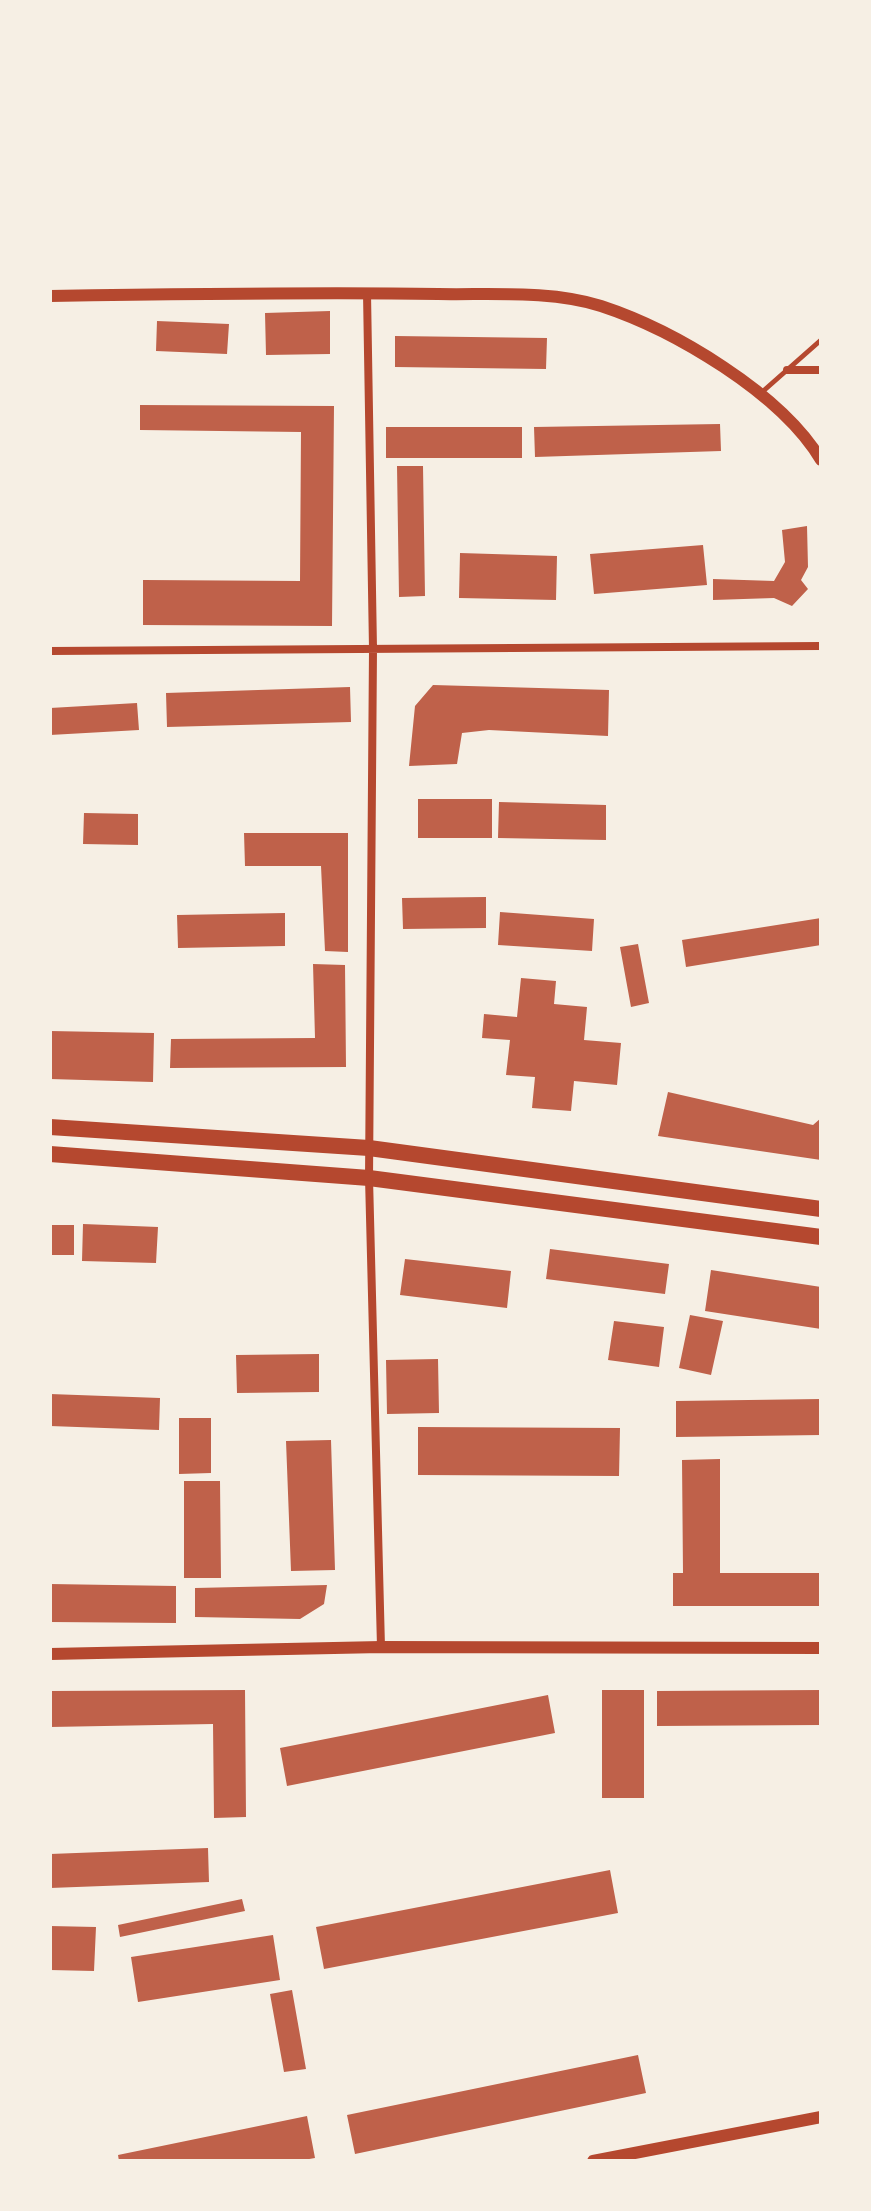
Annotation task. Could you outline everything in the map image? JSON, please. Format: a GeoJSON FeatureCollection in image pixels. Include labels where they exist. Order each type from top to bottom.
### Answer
{"type":"FeatureCollection","features":[{"type":"Feature","properties":{"kind":"highway"},"geometry":{"type":"LineString","coordinates":[[50,1127],[369,1148],[821,1209]]}},
{"type":"Feature","properties":{"kind":"highway"},"geometry":{"type":"LineString","coordinates":[[50,1154],[369,1178],[821,1237]]}},
{"type":"Feature","properties":{"kind":"street"},"geometry":{"type":"LineString","coordinates":[[367,293],[373,649],[369,1178],[381,1647]]}},
{"type":"Feature","properties":{"kind":"street"},"geometry":{"type":"LineString","coordinates":[[50,296],[505,295],[600,306],[682,344],[760,394],[821,460]]}},
{"type":"Feature","properties":{"kind":"street"},"geometry":{"type":"LineString","coordinates":[[787,370],[821,370]]}},
{"type":"Feature","properties":{"kind":"street"},"geometry":{"type":"LineString","coordinates":[[50,651],[821,646]]}},
{"type":"Feature","properties":{"kind":"street"},"geometry":{"type":"LineString","coordinates":[[50,1654],[381,1647],[821,1648]]}},
{"type":"Feature","properties":{"kind":"street"},"geometry":{"type":"LineString","coordinates":[[593,2161],[821,2117]]}},
{"type":"Feature","properties":{"kind":"lane"},"geometry":{"type":"LineString","coordinates":[[760,394],[821,340]]}},
{"type":"Feature","properties":{"kind":"building"},"geometry":{"type":"Polygon","coordinates":[[[330,311],[330,354],[266,355],[265,313],[330,311]]]}},
{"type":"Feature","properties":{"kind":"building"},"geometry":{"type":"Polygon","coordinates":[[[157,321],[229,324],[227,354],[156,351],[157,321]]]}},
{"type":"Feature","properties":{"kind":"building"},"geometry":{"type":"Polygon","coordinates":[[[395,336],[547,338],[546,369],[395,367],[395,336]]]}},
{"type":"Feature","properties":{"kind":"building"},"geometry":{"type":"Polygon","coordinates":[[[140,405],[334,406],[332,626],[143,625],[143,580],[300,581],[301,432],[140,430],[140,405]]]}},
{"type":"Feature","properties":{"kind":"building"},"geometry":{"type":"Polygon","coordinates":[[[720,424],[721,451],[535,457],[534,427],[720,424]]]}},
{"type":"Feature","properties":{"kind":"building"},"geometry":{"type":"Polygon","coordinates":[[[386,427],[522,427],[522,458],[386,458],[386,427]]]}},
{"type":"Feature","properties":{"kind":"building"},"geometry":{"type":"Polygon","coordinates":[[[397,466],[423,466],[425,596],[399,597],[397,466]]]}},
{"type":"Feature","properties":{"kind":"building"},"geometry":{"type":"Polygon","coordinates":[[[807,526],[808,567],[801,580],[808,589],[792,606],[774,598],[713,600],[713,579],[774,581],[785,562],[782,530],[807,526]]]}},
{"type":"Feature","properties":{"kind":"building"},"geometry":{"type":"Polygon","coordinates":[[[703,545],[707,585],[594,594],[590,554],[703,545]]]}},
{"type":"Feature","properties":{"kind":"building"},"geometry":{"type":"Polygon","coordinates":[[[460,553],[557,556],[556,600],[459,598],[460,553]]]}},
{"type":"Feature","properties":{"kind":"building"},"geometry":{"type":"Polygon","coordinates":[[[433,685],[609,690],[608,736],[489,730],[462,733],[457,764],[409,766],[415,706],[433,685]]]}},
{"type":"Feature","properties":{"kind":"building"},"geometry":{"type":"Polygon","coordinates":[[[350,687],[351,722],[167,727],[166,693],[350,687]]]}},
{"type":"Feature","properties":{"kind":"building"},"geometry":{"type":"Polygon","coordinates":[[[137,703],[139,730],[50,735],[50,708],[137,703]]]}},
{"type":"Feature","properties":{"kind":"building"},"geometry":{"type":"Polygon","coordinates":[[[418,799],[492,799],[492,838],[418,838],[418,799]]]}},
{"type":"Feature","properties":{"kind":"building"},"geometry":{"type":"Polygon","coordinates":[[[499,802],[606,805],[606,840],[498,838],[499,802]]]}},
{"type":"Feature","properties":{"kind":"building"},"geometry":{"type":"Polygon","coordinates":[[[84,813],[138,814],[138,845],[83,844],[84,813]]]}},
{"type":"Feature","properties":{"kind":"building"},"geometry":{"type":"Polygon","coordinates":[[[244,833],[348,833],[348,952],[325,951],[321,866],[245,866],[244,833]]]}},
{"type":"Feature","properties":{"kind":"building"},"geometry":{"type":"Polygon","coordinates":[[[486,897],[486,928],[403,929],[402,898],[486,897]]]}},
{"type":"Feature","properties":{"kind":"building"},"geometry":{"type":"Polygon","coordinates":[[[500,912],[594,919],[592,951],[498,945],[500,912]]]}},
{"type":"Feature","properties":{"kind":"building"},"geometry":{"type":"Polygon","coordinates":[[[285,913],[285,946],[178,948],[177,915],[285,913]]]}},
{"type":"Feature","properties":{"kind":"building"},"geometry":{"type":"Polygon","coordinates":[[[821,918],[821,945],[686,967],[682,940],[821,918]]]}},
{"type":"Feature","properties":{"kind":"building"},"geometry":{"type":"Polygon","coordinates":[[[638,944],[649,1003],[631,1007],[620,947],[638,944]]]}},
{"type":"Feature","properties":{"kind":"building"},"geometry":{"type":"Polygon","coordinates":[[[313,964],[345,965],[346,1067],[170,1068],[171,1039],[315,1038],[313,964]]]}},
{"type":"Feature","properties":{"kind":"building"},"geometry":{"type":"Polygon","coordinates":[[[521,978],[556,981],[554,1004],[587,1007],[584,1040],[621,1043],[617,1085],[574,1081],[571,1111],[532,1108],[535,1077],[506,1075],[510,1040],[482,1038],[484,1014],[517,1017],[521,978]]]}},
{"type":"Feature","properties":{"kind":"building"},"geometry":{"type":"Polygon","coordinates":[[[50,1031],[154,1033],[153,1082],[50,1079],[50,1031]]]}},
{"type":"Feature","properties":{"kind":"building"},"geometry":{"type":"Polygon","coordinates":[[[668,1092],[813,1125],[821,1118],[821,1160],[658,1136],[668,1092]]]}},
{"type":"Feature","properties":{"kind":"building"},"geometry":{"type":"Polygon","coordinates":[[[83,1224],[158,1227],[156,1263],[82,1261],[83,1224]]]}},
{"type":"Feature","properties":{"kind":"building"},"geometry":{"type":"Polygon","coordinates":[[[50,1225],[74,1225],[74,1255],[50,1255],[50,1225]]]}},
{"type":"Feature","properties":{"kind":"building"},"geometry":{"type":"Polygon","coordinates":[[[550,1249],[669,1264],[665,1294],[546,1279],[550,1249]]]}},
{"type":"Feature","properties":{"kind":"building"},"geometry":{"type":"Polygon","coordinates":[[[405,1259],[511,1271],[507,1308],[400,1295],[405,1259]]]}},
{"type":"Feature","properties":{"kind":"building"},"geometry":{"type":"Polygon","coordinates":[[[711,1270],[821,1287],[821,1329],[705,1311],[711,1270]]]}},
{"type":"Feature","properties":{"kind":"building"},"geometry":{"type":"Polygon","coordinates":[[[690,1315],[723,1321],[711,1375],[679,1368],[690,1315]]]}},
{"type":"Feature","properties":{"kind":"building"},"geometry":{"type":"Polygon","coordinates":[[[614,1321],[664,1327],[659,1367],[608,1360],[614,1321]]]}},
{"type":"Feature","properties":{"kind":"building"},"geometry":{"type":"Polygon","coordinates":[[[319,1354],[319,1392],[237,1393],[236,1355],[319,1354]]]}},
{"type":"Feature","properties":{"kind":"building"},"geometry":{"type":"Polygon","coordinates":[[[438,1359],[439,1413],[387,1414],[386,1360],[438,1359]]]}},
{"type":"Feature","properties":{"kind":"building"},"geometry":{"type":"Polygon","coordinates":[[[50,1394],[160,1398],[159,1430],[50,1426],[50,1394]]]}},
{"type":"Feature","properties":{"kind":"building"},"geometry":{"type":"Polygon","coordinates":[[[821,1399],[821,1435],[676,1437],[676,1401],[821,1399]]]}},
{"type":"Feature","properties":{"kind":"building"},"geometry":{"type":"Polygon","coordinates":[[[179,1418],[211,1418],[211,1473],[179,1474],[179,1418]]]}},
{"type":"Feature","properties":{"kind":"building"},"geometry":{"type":"Polygon","coordinates":[[[418,1427],[620,1428],[619,1476],[418,1475],[418,1427]]]}},
{"type":"Feature","properties":{"kind":"building"},"geometry":{"type":"Polygon","coordinates":[[[331,1440],[335,1570],[291,1571],[286,1441],[331,1440]]]}},
{"type":"Feature","properties":{"kind":"building"},"geometry":{"type":"Polygon","coordinates":[[[720,1459],[720,1573],[821,1573],[821,1606],[673,1606],[673,1573],[683,1573],[682,1460],[720,1459]]]}},
{"type":"Feature","properties":{"kind":"building"},"geometry":{"type":"Polygon","coordinates":[[[184,1481],[220,1481],[221,1578],[184,1578],[184,1481]]]}},
{"type":"Feature","properties":{"kind":"building"},"geometry":{"type":"Polygon","coordinates":[[[50,1584],[176,1586],[176,1623],[50,1622],[50,1584]]]}},
{"type":"Feature","properties":{"kind":"building"},"geometry":{"type":"Polygon","coordinates":[[[327,1585],[324,1604],[300,1619],[195,1617],[195,1588],[327,1585]]]}},
{"type":"Feature","properties":{"kind":"building"},"geometry":{"type":"Polygon","coordinates":[[[245,1690],[246,1817],[214,1818],[213,1724],[50,1727],[50,1691],[245,1690]]]}},
{"type":"Feature","properties":{"kind":"building"},"geometry":{"type":"Polygon","coordinates":[[[602,1690],[644,1690],[644,1798],[602,1798],[602,1690]]]}},
{"type":"Feature","properties":{"kind":"building"},"geometry":{"type":"Polygon","coordinates":[[[821,1690],[821,1725],[657,1726],[657,1691],[821,1690]]]}},
{"type":"Feature","properties":{"kind":"building"},"geometry":{"type":"Polygon","coordinates":[[[548,1695],[555,1733],[287,1786],[280,1748],[548,1695]]]}},
{"type":"Feature","properties":{"kind":"building"},"geometry":{"type":"Polygon","coordinates":[[[208,1848],[209,1882],[50,1888],[50,1854],[208,1848]]]}},
{"type":"Feature","properties":{"kind":"building"},"geometry":{"type":"Polygon","coordinates":[[[610,1870],[618,1913],[324,1969],[316,1927],[610,1870]]]}},
{"type":"Feature","properties":{"kind":"building"},"geometry":{"type":"Polygon","coordinates":[[[242,1899],[245,1911],[120,1937],[118,1925],[242,1899]]]}},
{"type":"Feature","properties":{"kind":"building"},"geometry":{"type":"Polygon","coordinates":[[[50,1926],[96,1927],[94,1971],[50,1970],[50,1926]]]}},
{"type":"Feature","properties":{"kind":"building"},"geometry":{"type":"Polygon","coordinates":[[[273,1935],[280,1980],[138,2002],[131,1957],[273,1935]]]}},
{"type":"Feature","properties":{"kind":"building"},"geometry":{"type":"Polygon","coordinates":[[[292,1990],[306,2069],[284,2072],[270,1994],[292,1990]]]}},
{"type":"Feature","properties":{"kind":"building"},"geometry":{"type":"Polygon","coordinates":[[[638,2055],[646,2093],[355,2154],[347,2115],[638,2055]]]}},
{"type":"Feature","properties":{"kind":"building"},"geometry":{"type":"Polygon","coordinates":[[[307,2116],[315,2158],[298,2161],[119,2161],[118,2155],[307,2116]]]}}]}
